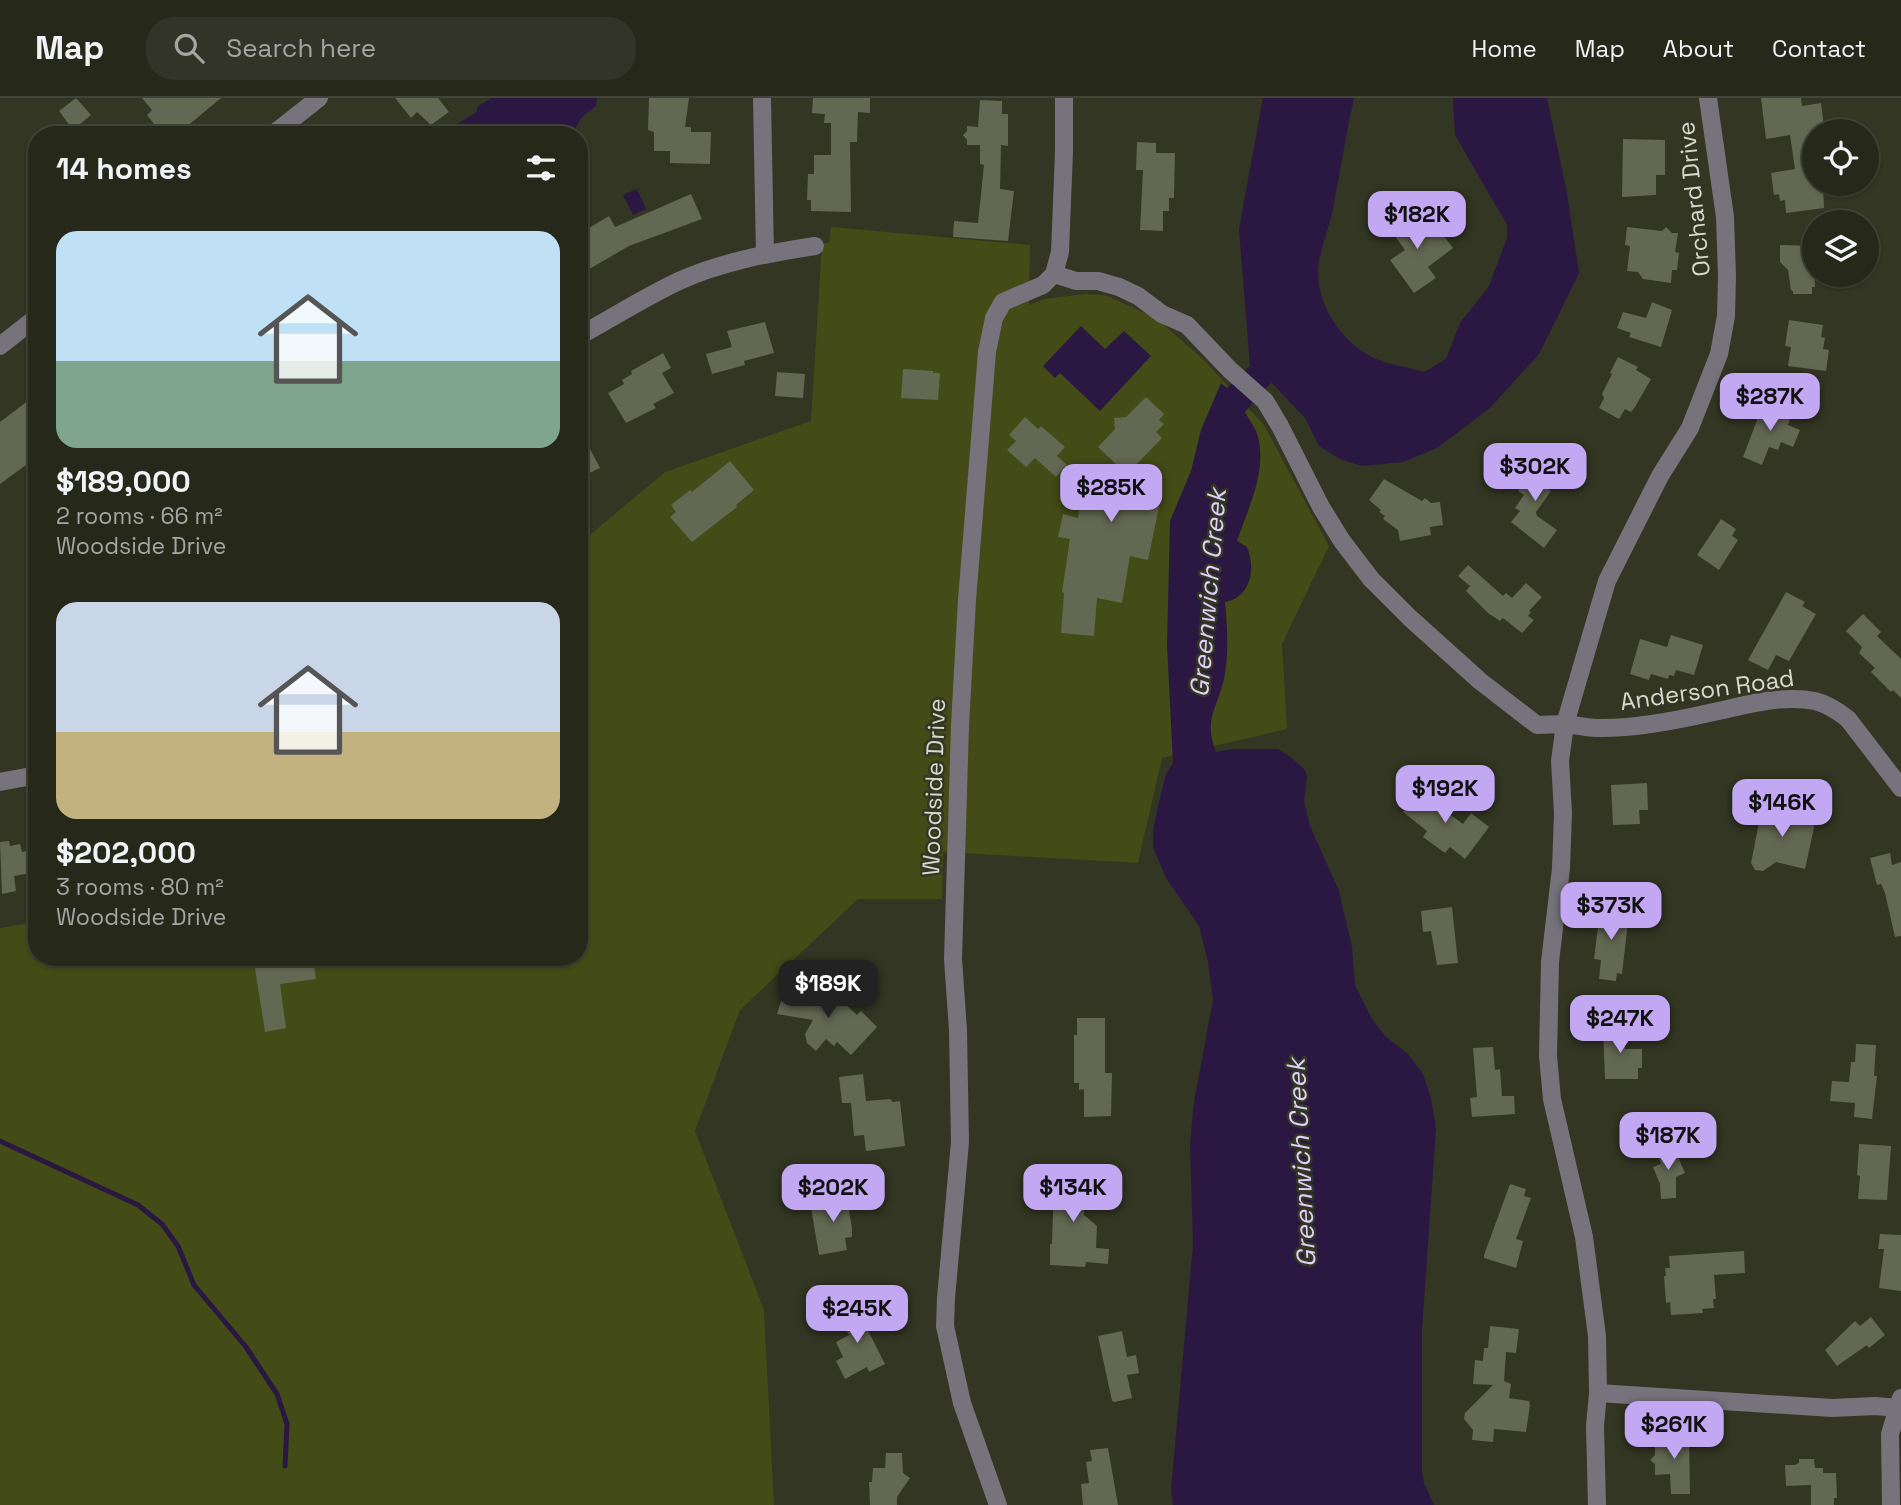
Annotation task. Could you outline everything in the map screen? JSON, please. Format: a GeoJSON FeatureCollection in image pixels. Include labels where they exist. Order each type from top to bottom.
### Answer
{"type":"FeatureCollection","features":[{"type":"Feature","properties":{"kind":"street"},"geometry":{"type":"LineString","coordinates":[[283,126],[319,98]]}},
{"type":"Feature","properties":{"kind":"street"},"geometry":{"type":"LineString","coordinates":[[762,98],[765,255]]}},
{"type":"Feature","properties":{"kind":"street"},"geometry":{"type":"LineString","coordinates":[[1054,274],[1060,252],[1064,98]]}},
{"type":"Feature","properties":{"kind":"street","name":"Orchard Drive"},"geometry":{"type":"LineString","coordinates":[[1597,1505],[1597,1336],[1584,1237],[1552,1099],[1548,1056],[1550,962],[1561,868],[1563,813],[1560,761],[1565,724],[1607,581],[1660,476],[1690,429],[1719,354],[1726,316],[1727,264],[1724,217],[1708,98]]}},
{"type":"Feature","properties":{"kind":"street"},"geometry":{"type":"LineString","coordinates":[[588,331],[679,281],[765,255],[815,246]]}},
{"type":"Feature","properties":{"kind":"street","name":"Anderson Road"},"geometry":{"type":"LineString","coordinates":[[1054,274],[1076,281],[1098,281],[1119,287],[1187,326],[1265,401],[1321,507],[1342,541],[1371,579],[1480,681],[1537,726],[1632,726],[1762,702],[1798,699],[1818,702],[1848,719],[1901,788]]}},
{"type":"Feature","properties":{"kind":"street","name":"Woodside Drive"},"geometry":{"type":"LineString","coordinates":[[998,1505],[962,1403],[945,1326],[960,1142],[958,1030],[953,959],[960,725],[967,600],[988,352],[994,318],[1003,302],[1043,285],[1054,274]]}},
{"type":"Feature","properties":{"kind":"street"},"geometry":{"type":"LineString","coordinates":[[0,346],[28,324]]}},
{"type":"Feature","properties":{"kind":"street"},"geometry":{"type":"LineString","coordinates":[[0,782],[28,777]]}},
{"type":"Feature","properties":{"kind":"street"},"geometry":{"type":"LineString","coordinates":[[1598,1393],[1832,1408],[1899,1403],[1891,1434],[1891,1505]]}},
{"type":"Feature","properties":{"kind":"green space"},"geometry":{"type":"Polygon","coordinates":[[[831,227],[1030,245],[1029,305],[1045,299],[1085,294],[1105,295],[1156,318],[1205,361],[1264,425],[1329,546],[1282,644],[1287,729],[1162,758],[1138,863],[943,852],[942,899],[858,899],[740,1010],[695,1131],[764,1310],[774,1505],[0,1505],[0,928],[28,923],[28,966],[588,966],[588,539],[665,472],[811,421],[822,244],[829,242],[831,227]]]}},
{"type":"Feature","properties":{"kind":"water"},"geometry":{"type":"Polygon","coordinates":[[[491,98],[597,98],[596,106],[582,117],[577,126],[453,126],[477,112],[477,107],[491,98]]]}},
{"type":"Feature","properties":{"kind":"water","name":"Greenwich Creek"},"geometry":{"type":"Polygon","coordinates":[[[1263,98],[1354,98],[1318,274],[1323,300],[1335,324],[1343,335],[1370,356],[1424,372],[1446,359],[1460,323],[1489,286],[1507,238],[1507,225],[1455,135],[1453,98],[1547,98],[1567,193],[1579,273],[1539,354],[1490,408],[1437,448],[1403,462],[1362,466],[1340,459],[1319,446],[1305,418],[1271,382],[1245,412],[1257,434],[1260,450],[1255,490],[1237,541],[1247,547],[1251,572],[1241,594],[1225,602],[1226,664],[1223,684],[1211,720],[1212,740],[1216,752],[1233,749],[1278,749],[1305,770],[1307,777],[1304,801],[1310,826],[1339,891],[1352,947],[1355,985],[1372,1019],[1385,1036],[1408,1054],[1423,1074],[1431,1098],[1436,1128],[1422,1330],[1422,1472],[1434,1505],[1173,1505],[1171,1490],[1193,1245],[1190,1144],[1194,1102],[1213,1000],[1208,962],[1199,926],[1166,878],[1153,847],[1158,806],[1166,774],[1173,763],[1167,645],[1170,521],[1191,471],[1201,430],[1221,383],[1227,388],[1250,366],[1239,229],[1263,98]]]}},
{"type":"Feature","properties":{"kind":"water"},"geometry":{"type":"Polygon","coordinates":[[[637,189],[646,209],[633,215],[623,195],[637,189]]]}},
{"type":"Feature","properties":{"kind":"water"},"geometry":{"type":"Polygon","coordinates":[[[1081,326],[1105,349],[1124,331],[1151,356],[1100,411],[1060,373],[1055,378],[1043,366],[1081,326]]]}},
{"type":"Feature","properties":{"kind":"building"},"geometry":{"type":"Polygon","coordinates":[[[76,98],[91,115],[78,126],[70,126],[59,111],[76,98]]]}},
{"type":"Feature","properties":{"kind":"building"},"geometry":{"type":"Polygon","coordinates":[[[142,98],[221,98],[187,126],[151,126],[154,124],[147,115],[152,110],[142,98]]]}},
{"type":"Feature","properties":{"kind":"building"},"geometry":{"type":"Polygon","coordinates":[[[395,98],[438,98],[449,112],[431,125],[417,112],[411,118],[395,98]]]}},
{"type":"Feature","properties":{"kind":"building"},"geometry":{"type":"Polygon","coordinates":[[[649,98],[689,98],[685,127],[691,127],[691,132],[711,132],[710,164],[670,163],[670,151],[654,151],[654,132],[648,130],[649,98]]]}},
{"type":"Feature","properties":{"kind":"building"},"geometry":{"type":"Polygon","coordinates":[[[813,98],[870,98],[870,113],[858,112],[857,142],[850,142],[851,212],[811,211],[811,200],[807,200],[808,174],[814,174],[814,155],[831,155],[831,123],[824,123],[825,114],[812,113],[813,98]]]}},
{"type":"Feature","properties":{"kind":"building"},"geometry":{"type":"Polygon","coordinates":[[[1761,98],[1801,98],[1802,106],[1821,103],[1823,119],[1802,119],[1802,196],[1824,196],[1824,208],[1786,213],[1785,200],[1780,201],[1779,194],[1774,195],[1771,173],[1795,169],[1790,135],[1766,139],[1761,98]]]}},
{"type":"Feature","properties":{"kind":"building"},"geometry":{"type":"Polygon","coordinates":[[[980,100],[1002,101],[1002,114],[1008,114],[1008,146],[1001,145],[1000,189],[1014,191],[1008,241],[953,237],[954,221],[978,223],[984,165],[980,164],[980,145],[967,145],[963,135],[967,126],[978,127],[980,100]]]}},
{"type":"Feature","properties":{"kind":"building"},"geometry":{"type":"Polygon","coordinates":[[[1623,139],[1665,140],[1665,175],[1656,175],[1656,195],[1622,197],[1623,139]]]}},
{"type":"Feature","properties":{"kind":"building"},"geometry":{"type":"Polygon","coordinates":[[[1137,142],[1156,143],[1156,153],[1175,153],[1174,198],[1169,198],[1169,211],[1163,211],[1163,231],[1140,230],[1143,170],[1136,170],[1137,142]]]}},
{"type":"Feature","properties":{"kind":"building"},"geometry":{"type":"Polygon","coordinates":[[[691,194],[702,219],[629,246],[588,270],[588,229],[609,216],[615,227],[691,194]]]}},
{"type":"Feature","properties":{"kind":"building"},"geometry":{"type":"Polygon","coordinates":[[[1409,211],[1426,235],[1437,227],[1453,248],[1428,267],[1436,278],[1414,293],[1390,260],[1405,250],[1387,225],[1409,211]]]}},
{"type":"Feature","properties":{"kind":"building"},"geometry":{"type":"Polygon","coordinates":[[[1627,227],[1662,231],[1666,227],[1672,233],[1678,233],[1675,252],[1679,253],[1677,270],[1672,270],[1671,283],[1643,279],[1638,272],[1627,271],[1630,246],[1625,245],[1627,227]]]}},
{"type":"Feature","properties":{"kind":"building"},"geometry":{"type":"Polygon","coordinates":[[[1780,245],[1802,246],[1802,287],[1812,287],[1812,294],[1793,294],[1788,270],[1780,262],[1780,245]]]}},
{"type":"Feature","properties":{"kind":"building"},"geometry":{"type":"Polygon","coordinates":[[[1652,302],[1672,310],[1661,347],[1629,337],[1631,333],[1617,328],[1623,312],[1646,318],[1652,302]]]}},
{"type":"Feature","properties":{"kind":"building"},"geometry":{"type":"Polygon","coordinates":[[[1789,320],[1823,325],[1823,349],[1829,350],[1826,371],[1788,366],[1791,347],[1785,346],[1789,320]]]}},
{"type":"Feature","properties":{"kind":"building"},"geometry":{"type":"Polygon","coordinates":[[[765,322],[774,353],[712,374],[706,354],[732,347],[727,331],[765,322]]]}},
{"type":"Feature","properties":{"kind":"building"},"geometry":{"type":"Polygon","coordinates":[[[663,353],[671,368],[662,373],[674,393],[653,404],[656,408],[626,423],[608,393],[624,384],[622,380],[632,374],[631,371],[663,353]]]}},
{"type":"Feature","properties":{"kind":"building"},"geometry":{"type":"Polygon","coordinates":[[[1618,357],[1638,367],[1636,370],[1651,379],[1631,412],[1625,409],[1619,419],[1599,408],[1618,357]]]}},
{"type":"Feature","properties":{"kind":"building"},"geometry":{"type":"Polygon","coordinates":[[[903,369],[940,373],[938,400],[901,398],[903,369]]]}},
{"type":"Feature","properties":{"kind":"building"},"geometry":{"type":"Polygon","coordinates":[[[777,372],[805,374],[803,398],[775,396],[777,372]]]}},
{"type":"Feature","properties":{"kind":"building"},"geometry":{"type":"Polygon","coordinates":[[[1146,397],[1164,414],[1159,420],[1164,424],[1156,432],[1162,438],[1124,477],[1160,485],[1156,506],[1159,507],[1148,560],[1130,556],[1122,603],[1097,598],[1094,636],[1061,633],[1062,592],[1070,539],[1058,537],[1063,514],[1078,518],[1080,505],[1091,507],[1094,493],[1108,496],[1115,463],[1098,447],[1115,429],[1114,418],[1126,417],[1146,397]]]}},
{"type":"Feature","properties":{"kind":"building"},"geometry":{"type":"Polygon","coordinates":[[[28,401],[28,464],[0,484],[0,422],[28,401]]]}},
{"type":"Feature","properties":{"kind":"building"},"geometry":{"type":"Polygon","coordinates":[[[1764,402],[1792,413],[1788,425],[1800,430],[1793,447],[1781,442],[1778,450],[1769,447],[1762,465],[1743,457],[1764,402]]]}},
{"type":"Feature","properties":{"kind":"building"},"geometry":{"type":"Polygon","coordinates":[[[1025,417],[1038,429],[1041,426],[1065,447],[1057,456],[1067,465],[1056,477],[1035,458],[1026,467],[1007,450],[1016,441],[1009,435],[1025,417]]]}},
{"type":"Feature","properties":{"kind":"building"},"geometry":{"type":"Polygon","coordinates":[[[588,445],[600,468],[588,474],[588,445]]]}},
{"type":"Feature","properties":{"kind":"building"},"geometry":{"type":"Polygon","coordinates":[[[1530,456],[1548,456],[1548,489],[1551,491],[1536,512],[1537,516],[1557,530],[1544,548],[1511,522],[1520,511],[1515,508],[1524,495],[1518,491],[1530,475],[1530,456]]]}},
{"type":"Feature","properties":{"kind":"building"},"geometry":{"type":"Polygon","coordinates":[[[730,461],[754,490],[736,505],[737,507],[692,542],[670,517],[676,512],[671,505],[690,490],[692,492],[730,461]]]}},
{"type":"Feature","properties":{"kind":"building"},"geometry":{"type":"Polygon","coordinates":[[[1384,479],[1422,501],[1425,498],[1431,503],[1440,502],[1443,525],[1430,527],[1431,535],[1400,541],[1398,530],[1383,519],[1385,516],[1379,512],[1381,510],[1369,500],[1384,479]]]}},
{"type":"Feature","properties":{"kind":"building"},"geometry":{"type":"Polygon","coordinates":[[[1721,519],[1736,529],[1732,536],[1738,540],[1719,570],[1697,555],[1721,519]]]}},
{"type":"Feature","properties":{"kind":"building"},"geometry":{"type":"Polygon","coordinates":[[[1468,565],[1503,596],[1506,593],[1512,598],[1526,583],[1542,597],[1529,611],[1531,612],[1528,616],[1534,620],[1522,633],[1503,618],[1500,621],[1488,613],[1466,591],[1470,586],[1458,576],[1468,565]]]}},
{"type":"Feature","properties":{"kind":"building"},"geometry":{"type":"Polygon","coordinates":[[[1786,592],[1805,602],[1802,606],[1816,614],[1789,661],[1776,655],[1768,670],[1748,660],[1786,592]]]}},
{"type":"Feature","properties":{"kind":"building"},"geometry":{"type":"Polygon","coordinates":[[[1863,614],[1881,632],[1877,636],[1901,659],[1901,698],[1871,672],[1875,668],[1859,653],[1862,647],[1846,631],[1863,614]]]}},
{"type":"Feature","properties":{"kind":"building"},"geometry":{"type":"Polygon","coordinates":[[[1671,635],[1703,645],[1694,675],[1676,670],[1674,676],[1669,675],[1668,679],[1651,674],[1649,680],[1630,674],[1640,639],[1667,647],[1671,635]]]}},
{"type":"Feature","properties":{"kind":"building"},"geometry":{"type":"Polygon","coordinates":[[[1647,783],[1648,810],[1639,810],[1640,824],[1613,825],[1611,785],[1647,783]]]}},
{"type":"Feature","properties":{"kind":"building"},"geometry":{"type":"Polygon","coordinates":[[[1422,788],[1440,802],[1437,805],[1463,824],[1471,813],[1489,827],[1465,859],[1450,847],[1445,853],[1423,837],[1427,831],[1403,812],[1422,788]]]}},
{"type":"Feature","properties":{"kind":"building"},"geometry":{"type":"Polygon","coordinates":[[[1762,807],[1784,812],[1791,807],[1798,808],[1804,821],[1815,823],[1805,869],[1776,862],[1763,871],[1755,870],[1751,863],[1762,807]]]}},
{"type":"Feature","properties":{"kind":"building"},"geometry":{"type":"Polygon","coordinates":[[[9,841],[10,846],[20,844],[22,852],[28,851],[28,874],[14,876],[16,891],[2,894],[0,842],[9,841]]]}},
{"type":"Feature","properties":{"kind":"building"},"geometry":{"type":"Polygon","coordinates":[[[1890,853],[1892,865],[1901,862],[1901,936],[1895,937],[1885,893],[1881,884],[1877,885],[1870,858],[1890,853]]]}},
{"type":"Feature","properties":{"kind":"building"},"geometry":{"type":"Polygon","coordinates":[[[1452,907],[1458,963],[1437,965],[1431,931],[1423,932],[1421,911],[1452,907]]]}},
{"type":"Feature","properties":{"kind":"building"},"geometry":{"type":"Polygon","coordinates":[[[1601,907],[1621,909],[1620,912],[1629,913],[1622,974],[1617,973],[1616,981],[1599,979],[1601,960],[1594,959],[1598,927],[1596,923],[1601,907]]]}},
{"type":"Feature","properties":{"kind":"building"},"geometry":{"type":"Polygon","coordinates":[[[314,966],[316,979],[280,984],[286,1028],[265,1032],[255,968],[314,966]]]}},
{"type":"Feature","properties":{"kind":"building"},"geometry":{"type":"Polygon","coordinates":[[[785,989],[822,997],[829,989],[857,1015],[861,1011],[877,1027],[851,1055],[837,1042],[834,1046],[826,1039],[816,1051],[807,1043],[805,1034],[813,1020],[777,1014],[785,989]]]}},
{"type":"Feature","properties":{"kind":"building"},"geometry":{"type":"Polygon","coordinates":[[[1077,1018],[1105,1018],[1105,1073],[1112,1073],[1111,1116],[1084,1117],[1084,1089],[1079,1090],[1079,1083],[1074,1083],[1074,1035],[1077,1035],[1077,1018]]]}},
{"type":"Feature","properties":{"kind":"building"},"geometry":{"type":"Polygon","coordinates":[[[1603,1025],[1625,1026],[1625,1049],[1642,1049],[1642,1068],[1638,1068],[1638,1079],[1605,1079],[1603,1025]]]}},
{"type":"Feature","properties":{"kind":"building"},"geometry":{"type":"Polygon","coordinates":[[[1856,1044],[1876,1045],[1874,1076],[1877,1076],[1872,1119],[1854,1117],[1855,1103],[1830,1101],[1832,1081],[1849,1082],[1851,1062],[1855,1062],[1856,1044]]]}},
{"type":"Feature","properties":{"kind":"building"},"geometry":{"type":"Polygon","coordinates":[[[1493,1047],[1495,1070],[1500,1069],[1502,1096],[1514,1096],[1515,1114],[1472,1117],[1470,1098],[1477,1097],[1473,1048],[1493,1047]]]}},
{"type":"Feature","properties":{"kind":"building"},"geometry":{"type":"Polygon","coordinates":[[[863,1074],[866,1101],[900,1101],[905,1146],[866,1151],[864,1135],[854,1136],[851,1103],[842,1103],[839,1077],[863,1074]]]}},
{"type":"Feature","properties":{"kind":"building"},"geometry":{"type":"Polygon","coordinates":[[[1672,1144],[1685,1173],[1676,1177],[1676,1198],[1661,1199],[1660,1184],[1653,1167],[1661,1164],[1656,1151],[1672,1144]]]}},
{"type":"Feature","properties":{"kind":"building"},"geometry":{"type":"Polygon","coordinates":[[[1859,1144],[1891,1146],[1887,1200],[1858,1199],[1859,1144]]]}},
{"type":"Feature","properties":{"kind":"building"},"geometry":{"type":"Polygon","coordinates":[[[1056,1171],[1075,1171],[1075,1175],[1089,1176],[1089,1191],[1084,1195],[1084,1215],[1097,1226],[1096,1248],[1109,1249],[1108,1264],[1086,1262],[1085,1267],[1050,1265],[1056,1171]]]}},
{"type":"Feature","properties":{"kind":"building"},"geometry":{"type":"Polygon","coordinates":[[[1510,1184],[1526,1189],[1524,1196],[1531,1198],[1516,1239],[1523,1241],[1516,1268],[1484,1258],[1510,1184]]]}},
{"type":"Feature","properties":{"kind":"building"},"geometry":{"type":"Polygon","coordinates":[[[846,1193],[852,1228],[852,1237],[845,1238],[847,1250],[819,1255],[811,1208],[826,1206],[824,1196],[846,1193]]]}},
{"type":"Feature","properties":{"kind":"building"},"geometry":{"type":"Polygon","coordinates":[[[1880,1234],[1901,1235],[1901,1291],[1879,1288],[1884,1249],[1878,1249],[1880,1234]]]}},
{"type":"Feature","properties":{"kind":"building"},"geometry":{"type":"Polygon","coordinates":[[[1744,1251],[1745,1273],[1714,1275],[1714,1308],[1702,1309],[1703,1313],[1671,1315],[1670,1302],[1666,1303],[1664,1276],[1665,1268],[1670,1268],[1669,1256],[1744,1251]]]}},
{"type":"Feature","properties":{"kind":"building"},"geometry":{"type":"Polygon","coordinates":[[[854,1303],[885,1364],[869,1372],[867,1367],[845,1379],[836,1361],[843,1357],[836,1342],[849,1335],[838,1313],[854,1303]]]}},
{"type":"Feature","properties":{"kind":"building"},"geometry":{"type":"Polygon","coordinates":[[[1871,1317],[1885,1335],[1869,1348],[1867,1345],[1837,1366],[1825,1350],[1855,1321],[1860,1326],[1871,1317]]]}},
{"type":"Feature","properties":{"kind":"building"},"geometry":{"type":"Polygon","coordinates":[[[1490,1326],[1519,1329],[1516,1353],[1506,1352],[1504,1381],[1511,1384],[1509,1398],[1529,1401],[1530,1405],[1526,1432],[1494,1429],[1493,1442],[1472,1440],[1473,1430],[1464,1419],[1465,1413],[1493,1385],[1473,1384],[1475,1360],[1483,1361],[1484,1348],[1488,1348],[1490,1326]]]}},
{"type":"Feature","properties":{"kind":"building"},"geometry":{"type":"Polygon","coordinates":[[[1122,1331],[1127,1357],[1136,1355],[1139,1373],[1127,1375],[1132,1398],[1115,1402],[1112,1401],[1098,1336],[1122,1331]]]}},
{"type":"Feature","properties":{"kind":"building"},"geometry":{"type":"Polygon","coordinates":[[[1655,1434],[1689,1434],[1690,1494],[1671,1494],[1670,1474],[1655,1475],[1655,1464],[1650,1460],[1655,1455],[1655,1434]]]}},
{"type":"Feature","properties":{"kind":"building"},"geometry":{"type":"Polygon","coordinates":[[[1108,1448],[1118,1505],[1083,1505],[1081,1484],[1089,1483],[1086,1462],[1092,1461],[1090,1450],[1108,1448]]]}},
{"type":"Feature","properties":{"kind":"building"},"geometry":{"type":"Polygon","coordinates":[[[886,1453],[902,1453],[903,1473],[910,1478],[897,1497],[897,1505],[870,1505],[869,1482],[872,1482],[873,1468],[885,1468],[886,1453]]]}},
{"type":"Feature","properties":{"kind":"building"},"geometry":{"type":"Polygon","coordinates":[[[1799,1459],[1814,1459],[1815,1468],[1823,1468],[1823,1473],[1836,1473],[1837,1498],[1834,1498],[1834,1505],[1811,1505],[1811,1485],[1786,1486],[1785,1465],[1795,1465],[1799,1463],[1799,1459]]]}},
{"type":"Feature","properties":{"kind":"waterway"},"geometry":{"type":"LineString","coordinates":[[0,1141],[138,1205],[162,1224],[178,1246],[194,1285],[246,1347],[277,1394],[287,1424],[285,1466]]}}]}
